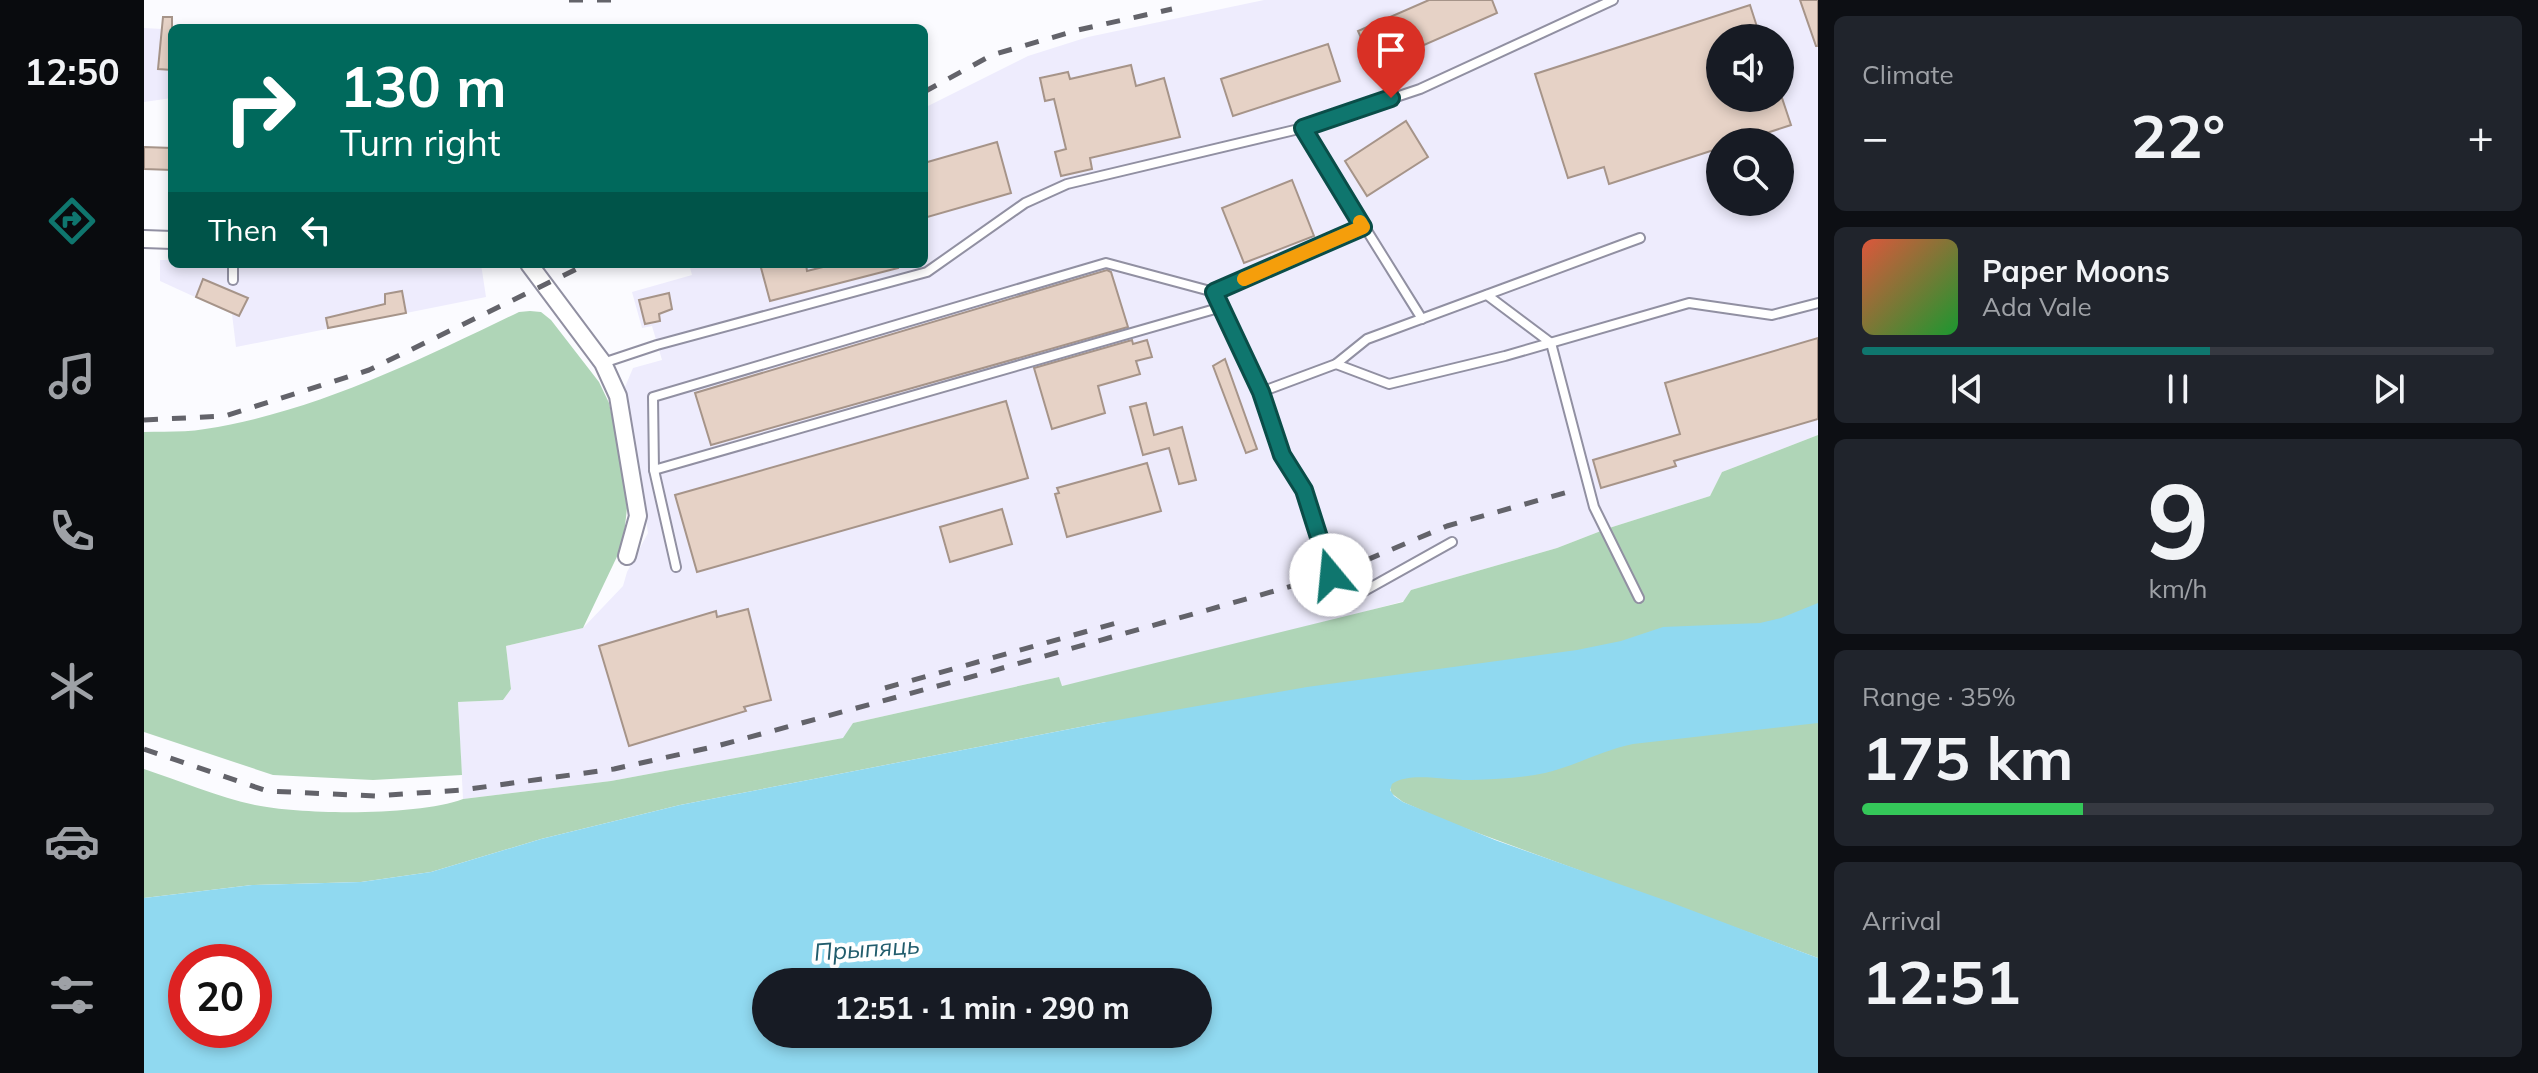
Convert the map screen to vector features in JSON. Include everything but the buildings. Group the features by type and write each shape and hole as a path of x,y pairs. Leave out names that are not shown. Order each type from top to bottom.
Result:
{"street":[{"path":"144,239 168,240"},
{"path":"532,268 603,363 618,396 638,516 627,556"}],"lane":[{"path":"603,363 657,345 927,272 1025,203 1067,184 1303,128 1420,89 1613,0"},
{"path":"1303,128 1422,319"},
{"path":"676,567 654,470 653,397 1106,263 1214,292 1363,227"},
{"path":"1261,392 1336,364 1367,339 1640,238"},
{"path":"233,268 233,280"},
{"path":"1214,292 1261,392 1282,455 1304,490 1341,604 1452,542"},
{"path":"1487,295 1551,343 1594,507 1639,598"},
{"path":"1336,364 1389,384 1551,343 1689,303 1772,315 1818,303"},
{"path":"654,470 1222,307"}],"shaded area":[{"path":"1264,0 1818,0 1818,435 1722,472 1710,496 1557,548 1411,590 1404,601 1173,664 1061,686 1059,677 853,723 844,738 611,781 463,799 458,702 503,700 511,689 506,646 583,628 623,586 648,533 625,387 633,368 662,360 652,326 642,328 632,292 692,275 690,268 928,268 928,106 1028,56 1088,37"},
{"path":"162,26 168,27 168,99 144,102 144,28 162,29"},
{"path":"160,260 168,260 168,268 482,268 486,297 236,347 232,314 160,281"}],"green space":[{"path":"519,312 541,312 551,320 599,382 609,403 627,508 623,544 583,628 506,646 511,689 503,700 458,702 462,775 373,780 273,775 144,732 144,432 197,430 287,410 366,382"},
{"path":"1818,435 1818,958 1448,822 1403,802 1391,793 1390,787 1106,722 680,805 541,839 431,872 361,882 252,885 144,898 144,769 255,805 301,811 390,811 611,781 843,738 853,723 1059,677 1062,686 1403,602 1411,590 1557,548 1710,496 1722,472"}],"water":[{"name":"Прыпяць","path":"1818,603 1818,723 1633,744 1556,770 1527,776 1471,780 1409,778 1392,784 1390,790 1403,802 1495,840 1818,958 1818,1073 144,1073 144,898 252,885 361,882 431,872 541,839 680,805 1106,722 1307,687 1577,650 1621,641 1663,627 1760,623"}],"railway":[{"path":"569,0 618,0"},
{"path":"928,90 992,55 1078,30 1172,9"},
{"path":"144,420 225,416 369,370 579,268"},
{"path":"144,749 267,791 375,796 462,790 614,769 717,746 1331,575 1447,526 1568,492"},
{"path":"885,688 1120,622"}],"slow traffic":[{"path":"1244,279 1363,227 1360,222"}],"route":[{"path":"1331,575 1304,490 1282,455 1261,392 1214,292 1363,227 1303,128 1391,98"}]}
